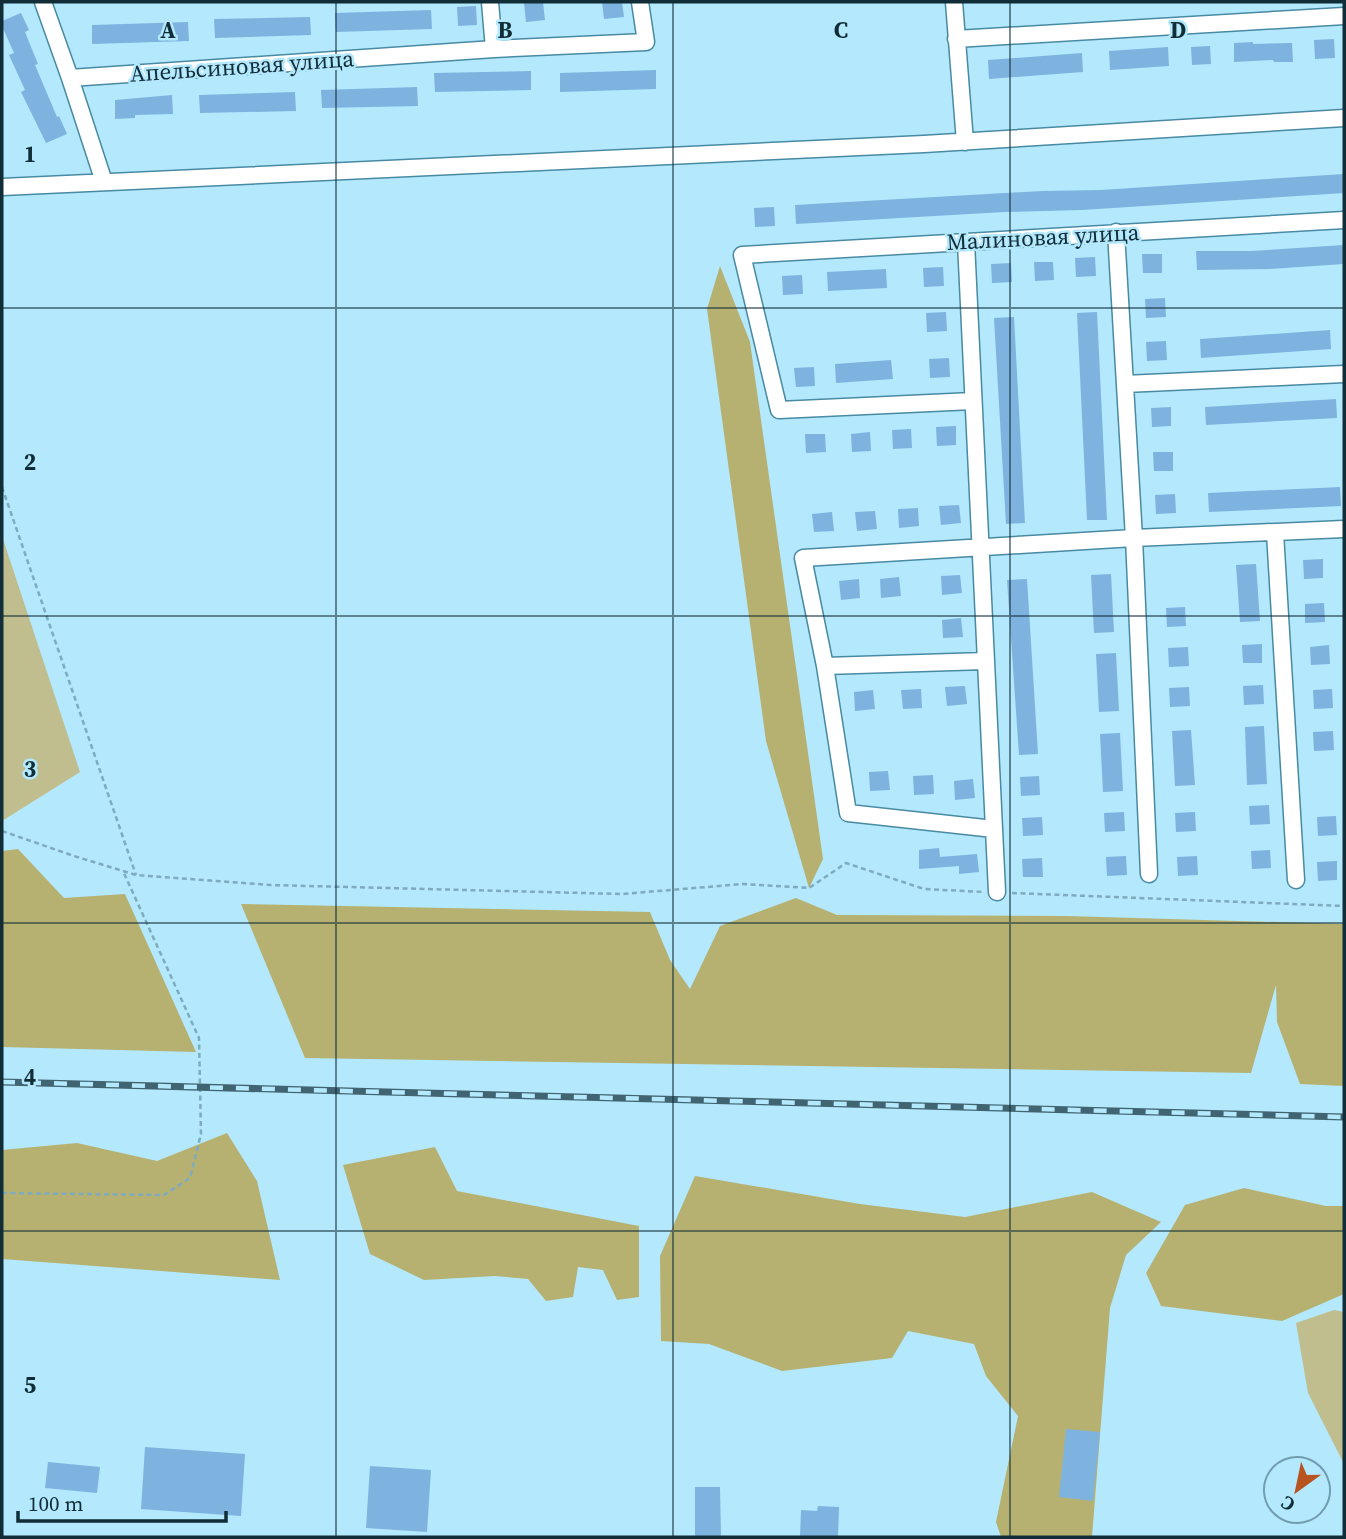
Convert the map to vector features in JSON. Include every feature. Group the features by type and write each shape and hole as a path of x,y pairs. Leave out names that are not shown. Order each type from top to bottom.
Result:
{"street":[{"path":"43,2 71,78 104,182"},
{"path":"490,2 494,49"},
{"name":"Апельсиновая улица","path":"71,78 494,49 646,42 640,2"},
{"path":"954,2 965,142"},
{"path":"957,39 1344,16"},
{"path":"2,187 965,142 1344,118"},
{"name":"Малиновая улица","path":"973,401 779,410 743,256 1344,220"},
{"path":"1116,232 1134,538 1149,874"},
{"path":"966,242 997,892"},
{"path":"1125,384 1344,374"},
{"path":"995,829 848,813 825,666 803,558 1134,538 1344,529"},
{"path":"1275,533 1296,880"},
{"path":"825,666 985,661"}],"path":[{"path":"2,487 136,875"},
{"path":"2,831 136,875 270,885 622,894 743,884 809,888 845,863 924,889 1344,906"},
{"path":"2,1193 164,1195 190,1178 201,1134 199,1038 123,871"}],"shaded area":[{"path":"720,266 750,342 823,859 809,888 766,741 707,309"},
{"path":"2,536 80,772 2,821"},
{"path":"18,849 64,898 125,894 196,1052 2,1047 2,851"},
{"path":"796,898 837,915 1067,916 1344,924 1344,1086 1300,1084 1277,1022 1276,985 1251,1073 305,1058 241,904 650,912 670,960 690,989 720,926"},
{"path":"227,1133 257,1181 280,1280 2,1259 2,1150 77,1143 157,1161"},
{"path":"435,1147 457,1191 639,1226 639,1297 617,1300 603,1270 578,1267 573,1297 546,1301 528,1279 495,1276 424,1280 370,1254 343,1165"},
{"path":"695,1176 860,1204 965,1217 1092,1192 1161,1222 1126,1255 1110,1308 1092,1537 1001,1537 996,1522 1018,1416 986,1376 974,1344 908,1331 892,1358 782,1371 709,1344 661,1341 660,1256"},
{"path":"1244,1188 1326,1206 1344,1206 1344,1294 1282,1321 1161,1306 1146,1273 1185,1205"},
{"path":"1334,1310 1344,1312 1344,1464 1308,1393 1296,1323"}],"building":[{"path":"543,2 545,20 526,22 524,3"},
{"path":"602,2 622,2 624,17 604,19"},
{"path":"476,6 477,25 458,26 457,7"},
{"path":"431,10 432,29 336,32 335,13"},
{"path":"21,13 29,30 25,32 38,64 35,65 67,134 46,143 21,92 25,90 9,55 14,53 2,26 2,21"},
{"path":"310,17 311,35 215,38 214,19"},
{"path":"188,22 189,41 92,44 92,25"},
{"path":"1334,39 1335,58 1315,59 1314,40"},
{"path":"1234,43 1292,43 1293,62 1234,62"},
{"path":"1210,46 1211,64 1192,65 1191,47"},
{"path":"1168,47 1169,66 1110,70 1109,51"},
{"path":"1082,53 1083,72 989,79 988,60"},
{"path":"656,70 656,89 560,92 560,73"},
{"path":"531,71 531,90 435,92 434,73"},
{"path":"417,87 418,106 322,108 321,90"},
{"path":"295,92 296,111 200,113 199,95"},
{"path":"172,95 173,114 135,115 135,118 115,119 115,100"},
{"path":"1344,174 1344,193 1082,210 796,224 795,205 1101,190"},
{"path":"774,207 775,226 755,227 754,208"},
{"path":"1344,245 1344,264 1197,270 1196,251 1251,251"},
{"path":"1142,254 1162,254 1162,273 1143,273"},
{"path":"1095,257 1096,276 1076,277 1075,258"},
{"path":"1034,262 1053,262 1054,280 1035,281"},
{"path":"1011,263 1012,282 992,283 991,264"},
{"path":"943,267 944,286 924,287 923,268"},
{"path":"886,269 887,288 828,291 827,272"},
{"path":"802,275 803,294 783,295 782,276"},
{"path":"1165,298 1166,317 1146,318 1145,299"},
{"path":"946,312 947,331 927,332 926,313"},
{"path":"1097,312 1107,520 1087,520 1077,313"},
{"path":"1014,317 1025,523 1006,524 994,318"},
{"path":"1330,330 1331,349 1201,358 1200,339"},
{"path":"1166,341 1167,360 1147,361 1146,342"},
{"path":"949,358 950,377 930,378 929,359"},
{"path":"891,360 893,379 836,383 835,364"},
{"path":"814,367 815,386 796,387 794,368"},
{"path":"1336,399 1337,418 1206,425 1205,407"},
{"path":"1171,407 1171,426 1152,427 1151,408"},
{"path":"956,426 956,445 937,446 936,427"},
{"path":"911,429 912,448 893,449 892,430"},
{"path":"870,432 871,451 852,452 851,434"},
{"path":"805,434 825,434 826,452 806,453"},
{"path":"1153,452 1173,452 1173,471 1154,471"},
{"path":"1340,487 1341,506 1209,512 1208,493"},
{"path":"1175,494 1176,513 1156,514 1155,495"},
{"path":"959,505 961,523 941,525 939,506"},
{"path":"918,508 919,526 899,528 898,509"},
{"path":"875,511 877,529 857,531 855,512"},
{"path":"832,512 834,531 814,532 812,514"},
{"path":"1323,559 1323,578 1304,579 1303,560"},
{"path":"1256,564 1260,621 1240,622 1236,565"},
{"path":"1111,574 1114,632 1094,633 1091,575"},
{"path":"960,575 962,593 942,595 941,576"},
{"path":"899,577 901,596 881,598 880,579"},
{"path":"859,579 860,598 841,600 839,581"},
{"path":"1027,579 1038,754 1019,755 1007,580"},
{"path":"1324,603 1325,622 1305,623 1305,604"},
{"path":"1185,607 1186,626 1167,627 1166,608"},
{"path":"961,618 963,637 943,638 942,620"},
{"path":"1262,644 1262,663 1243,663 1242,645"},
{"path":"1329,645 1330,664 1311,665 1310,647"},
{"path":"1188,647 1189,666 1169,667 1168,648"},
{"path":"1116,653 1119,711 1099,712 1096,654"},
{"path":"1263,685 1264,704 1244,705 1243,686"},
{"path":"965,686 967,704 947,706 945,687"},
{"path":"1189,687 1190,706 1170,707 1169,688"},
{"path":"921,689 922,708 903,709 901,690"},
{"path":"1332,689 1333,708 1314,709 1313,690"},
{"path":"873,690 875,709 855,711 854,692"},
{"path":"1264,726 1267,784 1247,785 1245,727"},
{"path":"1191,730 1195,785 1175,786 1172,731"},
{"path":"1333,731 1334,750 1314,751 1313,732"},
{"path":"1120,733 1123,791 1103,792 1100,734"},
{"path":"888,771 890,790 870,791 869,772"},
{"path":"933,775 934,794 914,795 913,776"},
{"path":"1039,776 1040,795 1021,796 1020,777"},
{"path":"973,779 975,798 955,800 954,781"},
{"path":"1269,805 1270,824 1250,825 1249,806"},
{"path":"1124,812 1125,831 1105,832 1104,813"},
{"path":"1195,812 1196,831 1176,832 1175,813"},
{"path":"1336,816 1337,835 1318,836 1317,817"},
{"path":"1042,817 1043,835 1023,836 1022,818"},
{"path":"939,848 940,857 977,854 979,872 959,874 959,866 919,869 919,850"},
{"path":"1270,850 1271,868 1252,869 1251,851"},
{"path":"1126,856 1127,875 1107,876 1106,857"},
{"path":"1197,856 1198,875 1178,876 1177,857"},
{"path":"1042,858 1043,877 1023,877 1022,859"},
{"path":"1337,861 1337,880 1318,881 1317,862"},
{"path":"1066,1429 1100,1432 1093,1501 1059,1497"},
{"path":"145,1447 245,1454 241,1516 141,1509"},
{"path":"48,1462 100,1467 97,1493 45,1488"},
{"path":"370,1466 431,1470 427,1532 366,1528"},
{"path":"695,1487 720,1487 721,1536 695,1536"},
{"path":"818,1506 839,1507 838,1537 800,1537 801,1510 817,1511"}],"railway":[{"path":"2,1082 1344,1117"}]}
